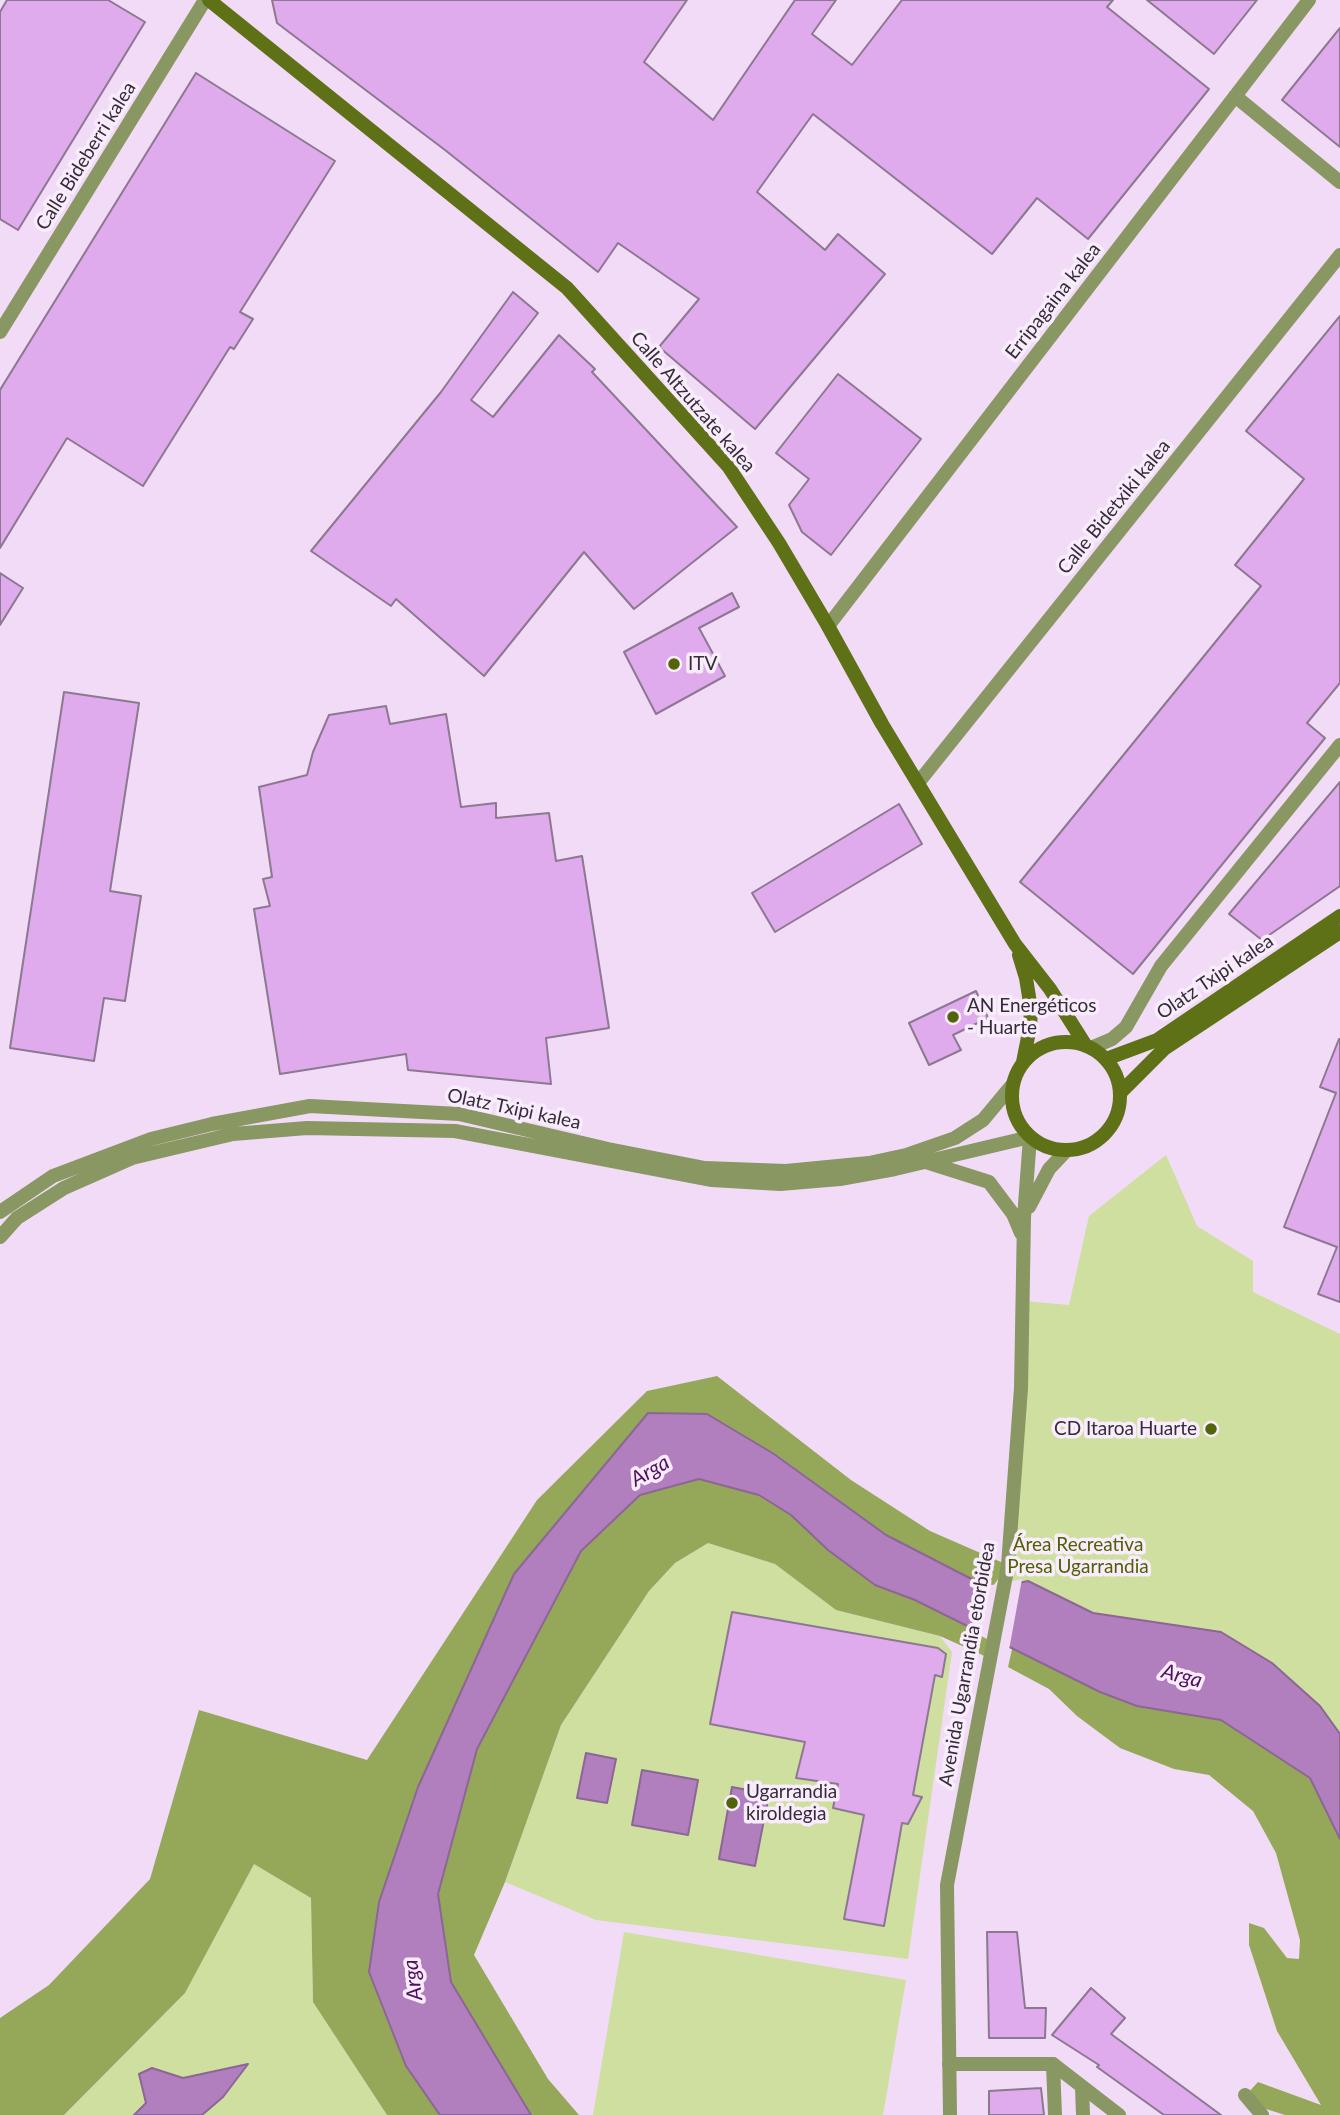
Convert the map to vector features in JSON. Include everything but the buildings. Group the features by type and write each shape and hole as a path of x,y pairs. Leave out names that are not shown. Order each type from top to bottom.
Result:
{"main road":[{"name":"Calle Altzutzate kalea","path":"207,0 567,288 728,466 779,543 882,724 1016,944"},
{"name":"Olatz Txipi kalea","path":"1106,1059 1157,1040 1340,916"},
{"name":"Olatz Txipi kalea","path":"1120,1093 1164,1049 1340,932"},
{"path":"1016,944 1089,1047 1106,1059 1116,1074 1120,1093 1118,1111 1110,1128 1097,1141 1080,1149 1044,1146 1030,1137 1020,1126 1014,1113 1013,1084 1022,1065 1031,1009 1016,944"},
{"path":"1022,1065 1040,1048 1054,1043 1067,1042 1089,1047"}],"street":[{"name":"Calle Bideberri kalea","path":"0,331 207,0"},
{"name":"Erripagaina kalea","path":"828,625 1309,0"},
{"path":"1235,96 1340,182"},
{"name":"Calle Bidetxiki kalea","path":"918,783 1340,256"},
{"path":"1089,1047 1112,1039 1125,1027 1161,967 1340,745"},
{"name":"Olatz Txipi kalea","path":"0,1212 53,1176 151,1139 310,1105 459,1114 608,1149 705,1168 786,1171 869,1163 906,1155 955,1138 983,1120 1013,1084"},
{"name":"Olatz Txipi kalea","path":"0,1237 17,1218 64,1188 132,1158 233,1134 307,1128 455,1131 712,1181 780,1184 840,1179 1030,1137"},
{"name":"Avenida Ugarrandia etorbidea","path":"950,2115 947,1885 1007,1565 1021,1388 1024,1218 1030,1137"},
{"name":"Avenida Ugarrandia etorbidea","path":"1024,1218 1049,1169 1067,1150"},
{"path":"925,1162 989,1182 1013,1214 1024,1240"},
{"path":"949,2064 1053,2064 1119,2115"},
{"path":"1053,2064 1055,2115"},
{"path":"1082,2087 1083,2115"},
{"path":"1245,2095 1259,2112 1276,2115"}],"green space":[{"name":"Área Recreativa Presa Ugarrandia","path":"1166,1155 1197,1226 1253,1261 1253,1292 1340,1334 1340,1734 1320,1706 1172,1624 1093,1613 1028,1581 1004,1586 1023,1301 1069,1305 1089,1216"},
{"path":"717,1376 851,1480 930,1531 1008,1565 991,1589 886,1535 778,1456 707,1414 514,1574 418,1787 379,1902 406,2066 440,2115 387,2115 313,2002 311,1898 254,1864 185,1993 64,2115 0,2115 0,2018 49,1985 150,1879 199,1710 367,1760 537,1500 647,1391"},
{"path":"699,1479 759,1495 791,1515 828,1550 874,1585 915,1600 993,1638 989,1658 940,1636 836,1610 775,1564 708,1543 675,1563 649,1591 561,1725 505,1882 474,1955 548,2079 579,2115 531,2115 451,1982 438,1894 477,1749 581,1551 640,1495"},
{"name":"Ugarrandia kiroldegia","path":"708,1543 775,1564 836,1610 940,1636 952,1652 908,1959 596,1920 505,1882 561,1725 649,1591 675,1563"},
{"path":"1013,1645 1137,1706 1221,1720 1310,1778 1340,1839 1340,2115 1285,2115 1263,2108 1246,2095 1258,2082 1321,2105 1277,2031 1249,1945 1249,1923 1264,1928 1287,1958 1299,1959 1300,1940 1276,1853 1253,1811 1209,1775 1174,1769 1120,1748 1077,1716 1049,1689 1008,1667"},
{"path":"253,1863 311,1898 313,2002 387,2115 64,2115 185,1993"},
{"path":"624,1932 906,1980 883,2115 593,2115"}],"water":[{"name":"Arga","path":"648,1413 707,1414 774,1454 886,1535 991,1589 1028,1581 1093,1613 1221,1632 1272,1663 1320,1706 1340,1734 1340,1839 1310,1778 1221,1720 1137,1706 1100,1692 915,1600 875,1585 828,1550 791,1515 759,1495 699,1479 640,1495 581,1551 477,1749 438,1894 451,1982 531,2115 440,2115 406,2066 369,1972 379,1902 418,1787 514,1574"},
{"path":"586,1753 616,1759 607,1803 577,1798"},
{"path":"642,1770 698,1780 688,1835 632,1825"},
{"path":"732,1787 769,1794 755,1866 719,1859"},
{"path":"248,2064 223,2097 202,2115 134,2115 146,2103 139,2074 152,2068 183,2078"}],"pier":[{"path":"1022,1579 1009,1650 973,1632 982,1580 992,1585"}],"place":[{"name":"ITV","path":"674,664"},
{"name":"AN Energéticos - Huarte","path":"953,1017"},
{"name":"CD Itaroa Huarte","path":"1211,1429"},
{"name":"Ugarrandia kiroldegia","path":"732,1803"}]}
